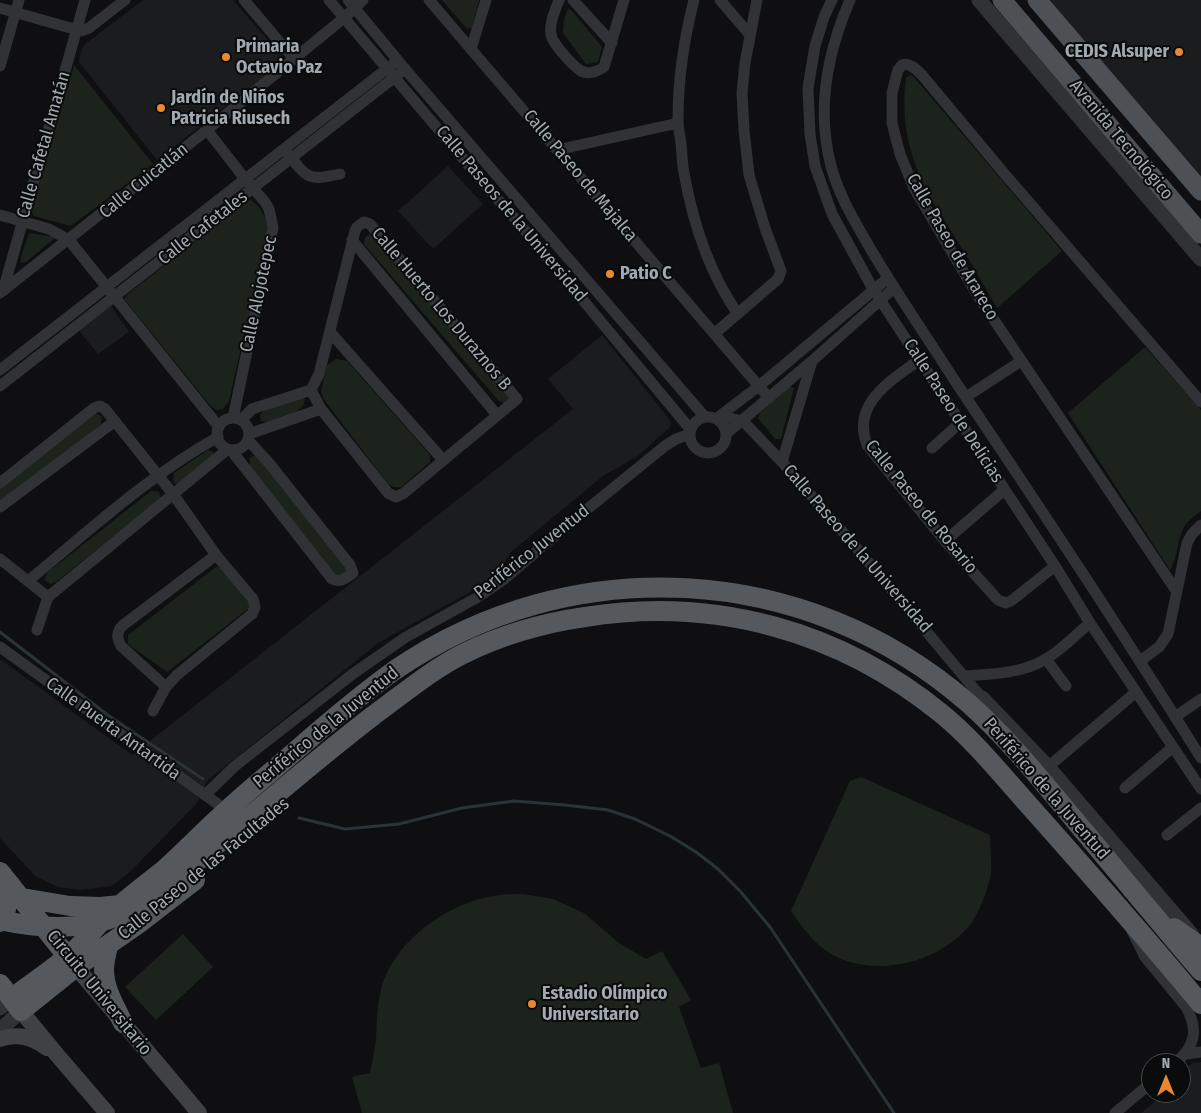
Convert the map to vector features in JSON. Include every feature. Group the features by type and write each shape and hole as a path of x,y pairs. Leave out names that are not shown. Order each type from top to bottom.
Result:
{"highway":[{"name":"Periférico de la Juventud","path":"72,961 102,921 167,867 226,810 346,707 394,671 428,649 505,613 546,602 589,593 636,587 690,587 779,603 829,618 879,642 919,666 965,700 1014,748 1201,971"},
{"name":"Periférico de la Juventud","path":"399,697 425,676 464,654 498,639 563,620 611,612 656,610 725,615 766,624 806,636 846,652 923,699 946,717 988,760 1123,910 1201,1004"},
{"path":"0,921 51,927 76,926 99,922 131,910 173,882 342,740 399,697"},
{"name":"Calle Paseo de las Facultades","path":"8,1000 72,961 108,946 183,890 360,742 388,713 399,697"},
{"path":"982,698 1014,748"},
{"path":"0,921 5,915 11,884 70,906 120,906 124,915 129,920 138,924"},
{"name":"Circuito Universitario","path":"11,884 72,961"},
{"path":"1150,910 1201,946"},
{"path":"108,946 104,968 105,979 108,991 123,1023"}],"main road":[{"name":"Avenida Tecnológico","path":"1002,0 1201,234"},
{"name":"Avenida Tecnológico","path":"1038,0 1201,191"},
{"name":"Circuito Universitario","path":"72,961 200,1113"},
{"path":"8,1000 107,1113"},
{"path":"0,1039 17,1035 24,1036 58,1056"}],"street":[{"path":"0,66 19,0"},
{"name":"Calle Cafetal Amatán","path":"2,292 85,0"},
{"path":"0,8 77,30 89,28 125,0"},
{"path":"244,0 294,59"},
{"name":"Calle Paseos de la Universidad","path":"329,0 642,370 690,432"},
{"name":"Calle Paseo de Majalca","path":"429,0 769,398"},
{"path":"472,49 486,0"},
{"path":"559,0 551,22 551,36 561,51 581,71 593,72 604,67 624,0"},
{"path":"573,0 612,43"},
{"path":"694,0 683,54 678,123 684,171 693,215 707,257 729,302 738,314"},
{"path":"720,0 750,35"},
{"path":"714,334 778,279 781,271 765,228 749,175 744,130 742,93 744,63 757,0"},
{"name":"Calle Paseo de Delicias","path":"832,0 824,17 811,66 808,88 810,134 815,166 832,214 874,289 919,360 1055,566 1090,623 1201,789"},
{"name":"Calle Paseo de Delicias","path":"850,0 839,26 827,72 824,111 825,136 831,165 849,211 891,283 1140,661 1201,758"},
{"path":"979,0 1201,259"},
{"name":"Calle Cuicatlán","path":"2,292 294,59 345,17 355,3"},
{"name":"Calle Paseos de la Universidad","path":"355,3 402,65 705,417"},
{"name":"Calle Paseo de Arareco","path":"1177,592 976,293 914,188 900,154 892,123 892,93 898,70 905,64 913,67 922,75 1201,402"},
{"name":"Calle Cafetales","path":"0,370 283,149 402,65"},
{"name":"Calle Cafetales","path":"0,386 291,159 391,73"},
{"path":"557,150 678,123"},
{"name":"Calle Alojotepec","path":"207,130 269,209 272,233 237,419"},
{"path":"283,149 310,177 319,179 340,174"},
{"path":"518,222 529,212"},
{"path":"0,215 49,230 69,240 218,432 221,444 230,449 332,579 336,581 346,579 353,573 350,564 249,437 247,426 237,419"},
{"name":"Calle Huerto Los Duraznos B","path":"364,222 370,224 517,399 497,415 352,240 357,227 364,222"},
{"path":"28,582 158,475 218,432 224,420 237,419 252,409 311,390 318,374 330,332 352,240"},
{"path":"719,418 874,289 891,283"},
{"path":"727,433 812,361 880,299 891,283"},
{"path":"330,332 443,460"},
{"path":"642,370 655,359"},
{"name":"Calle Paseo de Rosario","path":"919,360 879,390 869,403 863,427 863,435 867,445 998,600 1006,603 1016,598 1055,566"},
{"path":"782,462 812,361"},
{"path":"966,397 1021,361"},
{"path":"311,390 321,409 388,493 396,497 404,493 497,415"},
{"path":"0,482 97,407 103,407 173,494 216,555 253,599 254,611 252,614 177,676 166,687 152,711"},
{"path":"37,630 48,597 230,449 241,448 249,437 321,409"},
{"path":"719,418 727,433 724,445 720,450 709,454 697,450 693,445 690,432 696,422 705,417 719,418 743,421"},
{"path":"0,507 115,421"},
{"name":"Calle Paseo de la Universidad","path":"743,421 782,462 855,546 982,698"},
{"path":"932,448 961,422"},
{"name":"Periférico Juventud","path":"205,795 235,766 354,673 406,637 490,589 665,446 690,432"},
{"path":"946,540 1004,490"},
{"path":"1140,661 1159,647 1168,634 1187,542 1201,525"},
{"path":"166,687 121,646 118,640 118,632 122,626 216,555"},
{"path":"0,559 48,597"},
{"path":"964,676 1025,669 1046,659 1090,623"},
{"name":"Calle Puerta Antartida","path":"0,647 226,810"},
{"path":"1046,659 1066,686"},
{"path":"1048,767 1136,692"},
{"path":"982,698 1048,767 1201,946"},
{"path":"1174,716 1201,699"},
{"path":"1125,788 1173,748"},
{"path":"1167,835 1201,808"},
{"path":"1123,910 1140,949 1191,1016 1194,1032 1187,1053"},
{"name":"Calle Paseo de las Facultades","path":"0,1030 8,1000"},
{"path":"1115,1113 1141,1091"}],"shaded area":[{"name":"Primaria Octavio Paz","path":"143,0 233,0 285,60 157,160 79,62 81,51 85,44"},
{"path":"442,0 479,0 472,28 467,29"},
{"path":"1044,0 1201,0 1201,187"},
{"path":"568,8 602,47 598,62 586,64 563,33 564,20"},
{"path":"74,65 153,164 71,226 34,216 31,212"},
{"path":"912,75 1062,251 997,308 936,207 917,168 910,148 904,103 906,77"},
{"path":"448,166 483,204 433,249 398,211"},
{"path":"250,200 260,209 268,230 229,401 223,409 216,410 124,299 245,202"},
{"path":"29,233 56,237 26,262 21,263 21,257"},
{"path":"369,235 375,237 507,391 509,399 504,403 498,400 364,244 365,237"},
{"path":"111,306 129,332 98,354 79,331"},
{"path":"602,335 671,424 638,456 603,476 511,552 497,573 481,586 378,643 207,781 197,803 131,871 112,886 80,890 58,887 35,876 0,838 0,659 132,755 573,409 548,379"},
{"path":"1145,347 1201,410 1201,511 1183,529 1170,570 1068,413"},
{"path":"336,359 347,361 430,455 430,462 401,487 394,487 388,484 323,398 321,391 327,365"},
{"path":"789,386 794,388 781,439 775,439 758,418 760,413"},
{"path":"297,397 305,399 300,409 296,412 267,422 261,421 260,415 264,411"},
{"path":"95,413 102,416 101,424 4,503 0,504 0,487"},
{"path":"208,450 213,452 214,456 181,483 175,484 173,479 174,473"},
{"path":"255,455 259,457 347,569 347,575 336,576 250,466 250,458"},
{"path":"151,491 159,492 161,498 56,582 50,584 45,580 47,573"},
{"path":"216,567 222,568 249,602 249,608 167,672 128,644 128,635"},
{"path":"861,777 990,835 990,879 983,901 969,926 958,938 944,947 913,961 896,965 863,965 837,957 814,941 791,911 850,781"},
{"name":"Estadio Olímpico Universitario","path":"523,894 553,899 584,913 619,943 646,959 662,951 691,1000 679,1007 701,1068 719,1063 733,1113 362,1113 352,1077 370,1073 376,1043 381,990 387,973 397,956 409,941 424,928 457,907 493,896"},
{"path":"183,934 213,967 156,1020 125,987"},
{"path":"1201,1062 1201,1113 1141,1113 1153,1103 1191,1103 1192,1063"}],"waterway":[{"path":"0,632 109,716 203,779"},
{"path":"299,818 345,829 399,824 462,808 514,801 608,810 635,819 670,836 696,852 718,869 740,891 770,927 894,1113"}],"place":[{"name":"CEDIS Alsuper","path":"1179,52"},
{"name":"Primaria Octavio Paz","path":"226,57"},
{"name":"Jardín de Niños Patricia Riusech","path":"161,108"},
{"name":"Patio C","path":"610,274"},
{"name":"Estadio Olímpico Universitario","path":"532,1004"}]}
